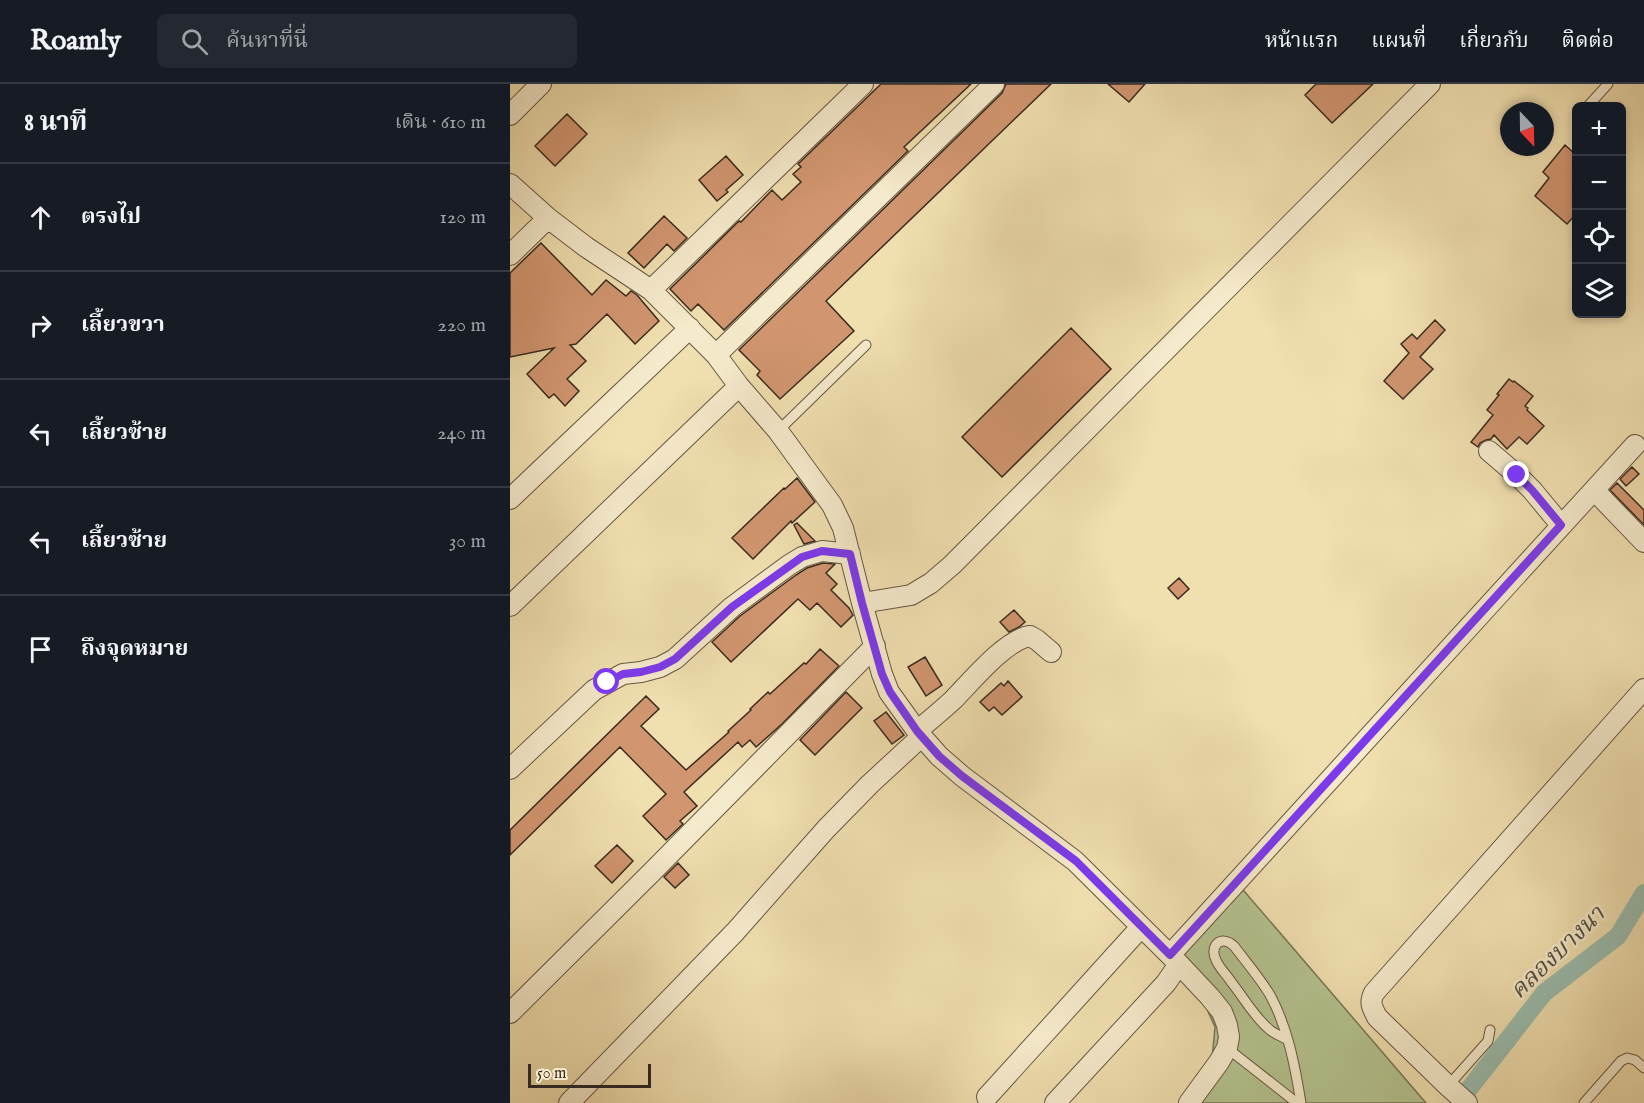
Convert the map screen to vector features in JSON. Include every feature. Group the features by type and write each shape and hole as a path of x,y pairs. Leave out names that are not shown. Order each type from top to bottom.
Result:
{"street":[{"path":"510,115 541,84"},
{"path":"651,290 863,84"},
{"path":"716,355 994,84"},
{"path":"862,603 911,595 931,583 952,565 1430,84"},
{"path":"510,184 548,218 586,247 651,290 716,355 778,431 832,505 843,528 882,674 890,692 920,734 939,756 962,776 1076,861 1210,997 1227,1025 1229,1037 1227,1048 1189,1103"},
{"path":"510,255 548,218"},
{"path":"510,499 690,328"},
{"path":"510,606 740,386"},
{"path":"1055,1103 1166,983 1175,960 1561,525 1635,445"},
{"path":"1489,451 1532,490 1561,525"},
{"path":"1594,490 1644,542"},
{"path":"510,770 594,690 623,674 660,667 675,659 732,607 789,565 802,557 822,551 850,554"},
{"path":"569,1103 735,932 833,821 996,657 1017,640 1030,636 1051,652"},
{"path":"510,1013 875,646"},
{"path":"1457,1094 1377,1017 1371,999 1644,689"},
{"path":"987,1097 1141,927"}],"lane":[{"path":"1592,102 1608,84"},
{"path":"778,431 866,345"},
{"path":"1286,1039 1263,1022 1219,965 1214,949 1219,942 1229,941 1234,946 1269,994 1279,1014 1295,1064 1299,1103"},
{"path":"1457,1094 1488,1041 1490,1030"},
{"path":"1227,1048 1299,1103"},
{"path":"1584,1103 1621,1061 1627,1058 1635,1060 1644,1068"}],"green space":[{"path":"1232,877 1426,1103 1180,1103 1212,1060 1215,1027 1202,998 1160,954"}],"building":[{"path":"881,84 971,84 904,147 908,151 724,330 698,304 691,311 670,289 772,190 782,200 801,182 793,174 801,167 798,164"},
{"path":"1006,84 1051,84 826,301 854,331 780,399 757,375 760,371 739,350 1002,93"},
{"path":"1108,84 1145,84 1129,102"},
{"path":"1316,84 1373,84 1332,123 1305,95"},
{"path":"567,114 587,134 555,166 535,146"},
{"path":"1565,145 1572,151 1572,218 1567,224 1535,196 1549,178 1543,172"},
{"path":"726,156 743,175 717,201 699,180"},
{"path":"664,216 687,238 674,251 667,244 644,268 628,253"},
{"path":"541,243 592,295 606,280 626,296 631,291 637,295 659,321 635,344 607,314 576,344 570,345 586,361 567,379 579,391 565,406 554,394 549,398 527,374 554,348 510,357 510,273"},
{"path":"1435,320 1445,330 1420,357 1433,369 1403,399 1384,381 1409,353 1401,344 1412,334 1417,339"},
{"path":"1071,328 1111,369 1002,477 962,437"},
{"path":"1509,379 1533,396 1525,406 1544,426 1527,444 1519,437 1507,449 1494,435 1491,439 1480,443 1478,447 1471,442 1493,415 1487,410"},
{"path":"1632,467 1639,474 1626,486 1620,479"},
{"path":"797,478 815,502 792,523 791,521 753,559 732,538"},
{"path":"1617,483 1644,510 1644,525 1610,490"},
{"path":"797,523 815,541 804,544 794,525"},
{"path":"823,563 835,564 826,573 837,584 831,590 853,615 841,627 817,603 810,610 798,599 731,662 712,642 740,616 796,575 807,568"},
{"path":"1179,578 1189,589 1178,599 1168,588"},
{"path":"1014,610 1025,622 1009,632 1000,622"},
{"path":"820,649 839,666 756,747 750,740 742,747 738,742 684,792 697,806 680,821 683,824 666,840 643,816 666,794 620,747 510,855 510,830 646,696 659,709 641,726 686,770 729,732 768,692 770,694"},
{"path":"925,657 942,685 926,696 908,667"},
{"path":"1008,681 1022,697 1002,715 994,707 989,711 980,702 1001,683 1004,686"},
{"path":"846,692 862,708 815,755 800,740"},
{"path":"886,712 904,735 892,744 874,721"},
{"path":"617,845 633,861 612,883 595,866"},
{"path":"678,863 689,875 675,888 664,877"}],"waterway":[{"name":"คลองบางนา","path":"1458,1103 1544,993 1618,936 1644,893"}],"route":[{"path":"607,682 623,674 660,667 675,659 732,607 802,557 822,551 850,554 882,674 890,692 917,731 939,756 962,776 1076,861 1170,955 1561,525 1517,475"}]}
